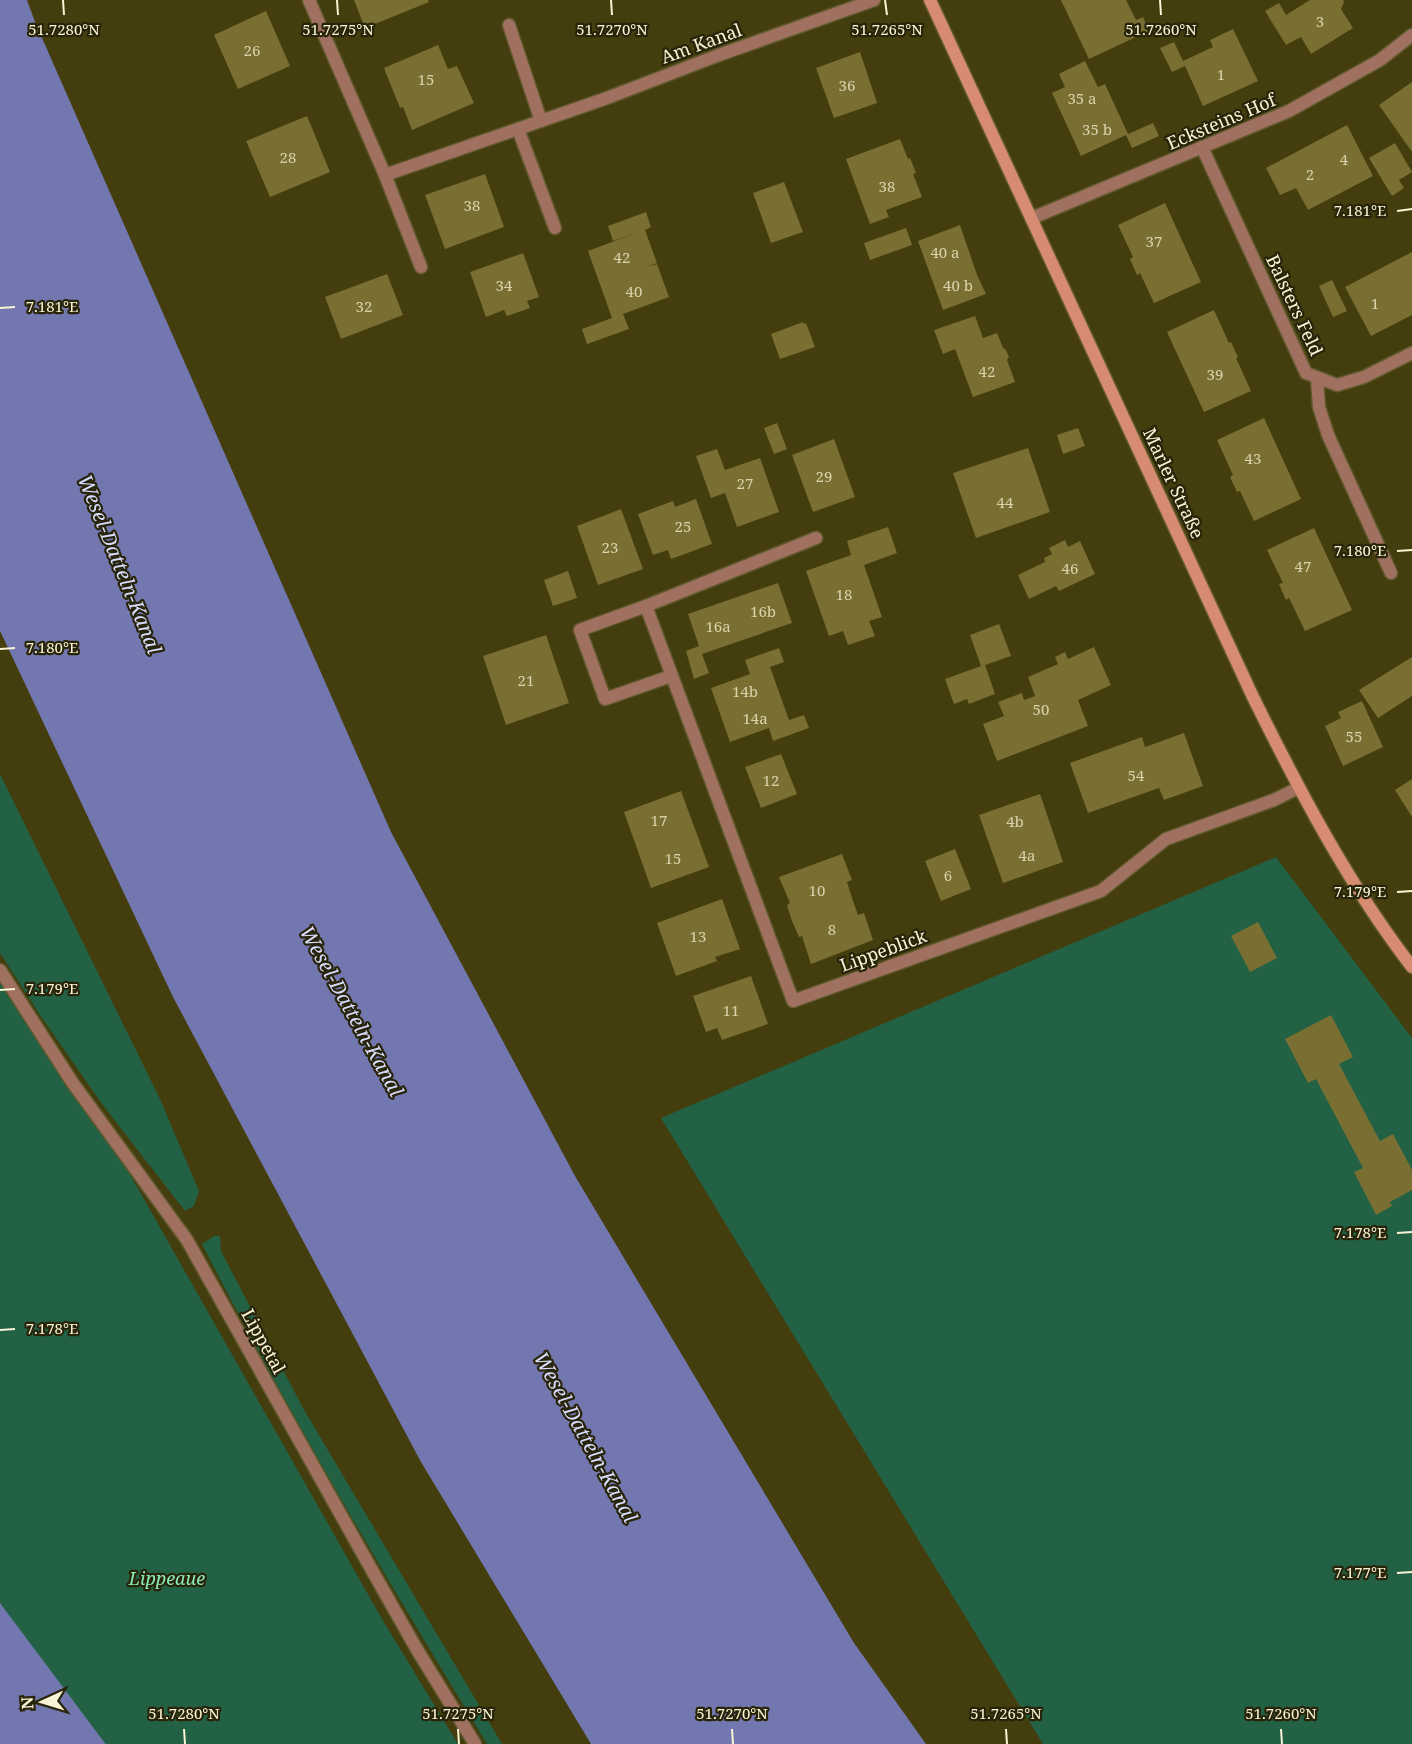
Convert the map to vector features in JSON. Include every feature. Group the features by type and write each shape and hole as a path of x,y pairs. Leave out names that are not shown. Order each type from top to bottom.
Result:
{"main road":[{"name":"Marler Straße","path":"930,0 1253,697 1298,788 1334,851 1412,967"}],"street":[{"path":"309,0 385,175 421,267"},
{"name":"Am Kanal","path":"385,175 874,0"},
{"path":"509,25 541,121"},
{"name":"Ecksteins Hof","path":"1032,218 1289,111 1380,60 1412,35"},
{"path":"518,129 555,228"},
{"name":"Balsters Feld","path":"1202,147 1306,373 1337,385 1364,377 1412,353"},
{"path":"1317,378 1319,407 1328,435 1391,573"},
{"path":"670,676 605,699 580,630 816,538"},
{"name":"Lippeblick","path":"646,606 670,676 793,1001 1101,891 1166,839 1274,800 1298,788"},
{"name":"Lippetal","path":"0,970 72,1082 187,1240 416,1648 475,1744"}],"green space":[{"path":"0,774 160,1099 199,1191 194,1206 185,1211 102,1104 0,953"},
{"path":"1276,857 1412,1038 1412,1744 1043,1744 661,1118"},
{"name":"Lippeaue","path":"0,981 38,1042 128,1171 382,1619 458,1744 0,1744"},
{"path":"214,1236 220,1236 221,1251 303,1408 502,1744 487,1744 304,1434 202,1244"}],"water":[{"name":"Wesel-Datteln-Kanal","path":"0,0 27,0 391,832 575,1176 854,1643 926,1744 591,1744 421,1462 173,997 0,631"},
{"path":"0,1603 104,1742 106,1744 0,1744"}],"building":[{"path":"354,0 428,0 429,2 365,28"},
{"path":"1061,0 1126,0 1136,20 1143,17 1149,31 1089,59"},
{"path":"1310,0 1343,0 1341,9 1353,28 1311,54 1301,37 1286,45 1265,11 1279,3 1286,15"},
{"path":"266,11 290,66 238,89 214,35"},
{"path":"1233,29 1258,81 1203,106 1185,66 1172,72 1160,48 1174,42 1183,61 1213,47 1210,40"},
{"path":"438,45 448,69 457,66 474,103 412,130 403,107 400,108 384,68"},
{"path":"860,52 877,103 834,118 816,68"},
{"path":"1085,61 1098,87 1105,84 1128,134 1153,123 1159,136 1132,148 1126,135 1081,156 1052,93 1065,87 1059,74"},
{"path":"1412,82 1412,152 1379,105"},
{"path":"307,116 330,172 270,197 246,141"},
{"path":"1347,125 1373,176 1308,210 1296,188 1280,195 1266,168"},
{"path":"900,139 916,173 913,174 922,197 886,210 889,217 870,224 846,159"},
{"path":"1395,143 1412,172 1399,180 1404,188 1392,196 1369,158"},
{"path":"485,174 504,227 445,249 425,195"},
{"path":"784,182 803,232 771,243 753,193"},
{"path":"1165,203 1201,282 1154,303 1140,273 1137,275 1130,259 1133,257 1118,225"},
{"path":"646,212 651,227 645,230 657,263 646,267 657,264 669,297 623,314 629,329 587,344 582,329 612,318 588,251 639,232 613,241 608,226"},
{"path":"960,225 986,294 943,310 918,241"},
{"path":"906,228 912,245 870,260 864,243"},
{"path":"1412,252 1412,315 1371,336 1345,287"},
{"path":"523,253 539,297 527,301 530,308 507,316 504,310 486,317 470,272"},
{"path":"387,274 403,315 341,339 325,297"},
{"path":"1332,280 1347,311 1333,317 1319,286"},
{"path":"1214,310 1238,357 1236,358 1251,391 1204,412 1167,332"},
{"path":"975,316 983,338 997,333 1009,357 1007,360 1015,382 973,397 955,349 943,354 934,330"},
{"path":"803,322 806,323 815,347 780,359 771,334"},
{"path":"1264,418 1301,499 1254,521 1240,491 1237,492 1230,477 1233,475 1217,440"},
{"path":"777,423 787,449 774,454 764,428"},
{"path":"1078,428 1085,446 1063,454 1057,435"},
{"path":"834,439 855,497 813,512 792,455"},
{"path":"1028,448 1050,512 976,538 953,473"},
{"path":"717,449 725,470 760,458 779,512 737,527 725,493 711,498 696,456"},
{"path":"696,499 712,544 671,559 668,550 653,555 638,514 673,501 675,507"},
{"path":"621,509 643,569 598,585 577,526"},
{"path":"888,527 897,553 864,565 882,617 869,621 875,636 848,645 843,631 829,636 806,571 851,555 847,541"},
{"path":"1314,528 1352,610 1305,631 1289,598 1286,600 1279,584 1283,583 1267,550"},
{"path":"1065,540 1068,547 1080,541 1095,574 1059,591 1056,586 1029,599 1018,575 1045,562 1044,558 1052,554 1049,548"},
{"path":"568,571 577,598 553,606 544,580"},
{"path":"778,583 792,623 702,654 709,673 694,679 686,651 699,646 688,614"},
{"path":"999,624 1011,656 985,665 995,694 969,704 967,699 954,704 945,679 981,666 970,635"},
{"path":"546,635 569,703 506,725 483,656"},
{"path":"1094,647 1111,685 1078,700 1088,726 997,761 983,724 1004,716 998,702 1022,693 1024,700 1035,696 1028,677 1058,664 1055,657 1065,652 1068,659"},
{"path":"779,648 784,662 770,667 789,720 804,715 809,728 773,741 769,728 730,742 711,688 750,674 745,660"},
{"path":"1412,657 1412,696 1378,718 1359,690"},
{"path":"1362,701 1383,747 1343,766 1325,726 1341,718 1338,712"},
{"path":"1184,733 1203,786 1164,800 1159,788 1088,813 1070,763 1142,737 1145,747"},
{"path":"781,754 797,794 761,808 745,767"},
{"path":"1412,779 1412,817 1395,790"},
{"path":"681,791 709,867 651,888 624,812"},
{"path":"1040,794 1063,862 1003,883 979,815"},
{"path":"955,849 971,889 941,901 925,861"},
{"path":"842,854 852,880 847,882 858,915 864,913 873,940 811,964 802,936 799,937 792,921 787,905 790,903 779,877"},
{"path":"722,899 740,949 715,957 717,961 676,976 657,923"},
{"path":"1258,922 1277,958 1250,972 1231,936"},
{"path":"751,976 768,1024 722,1040 717,1028 706,1032 693,996"},
{"path":"1331,1015 1353,1057 1339,1064 1380,1141 1393,1134 1412,1170 1412,1190 1390,1202 1392,1206 1376,1215 1354,1172 1363,1168 1316,1079 1308,1083 1285,1039"}]}
